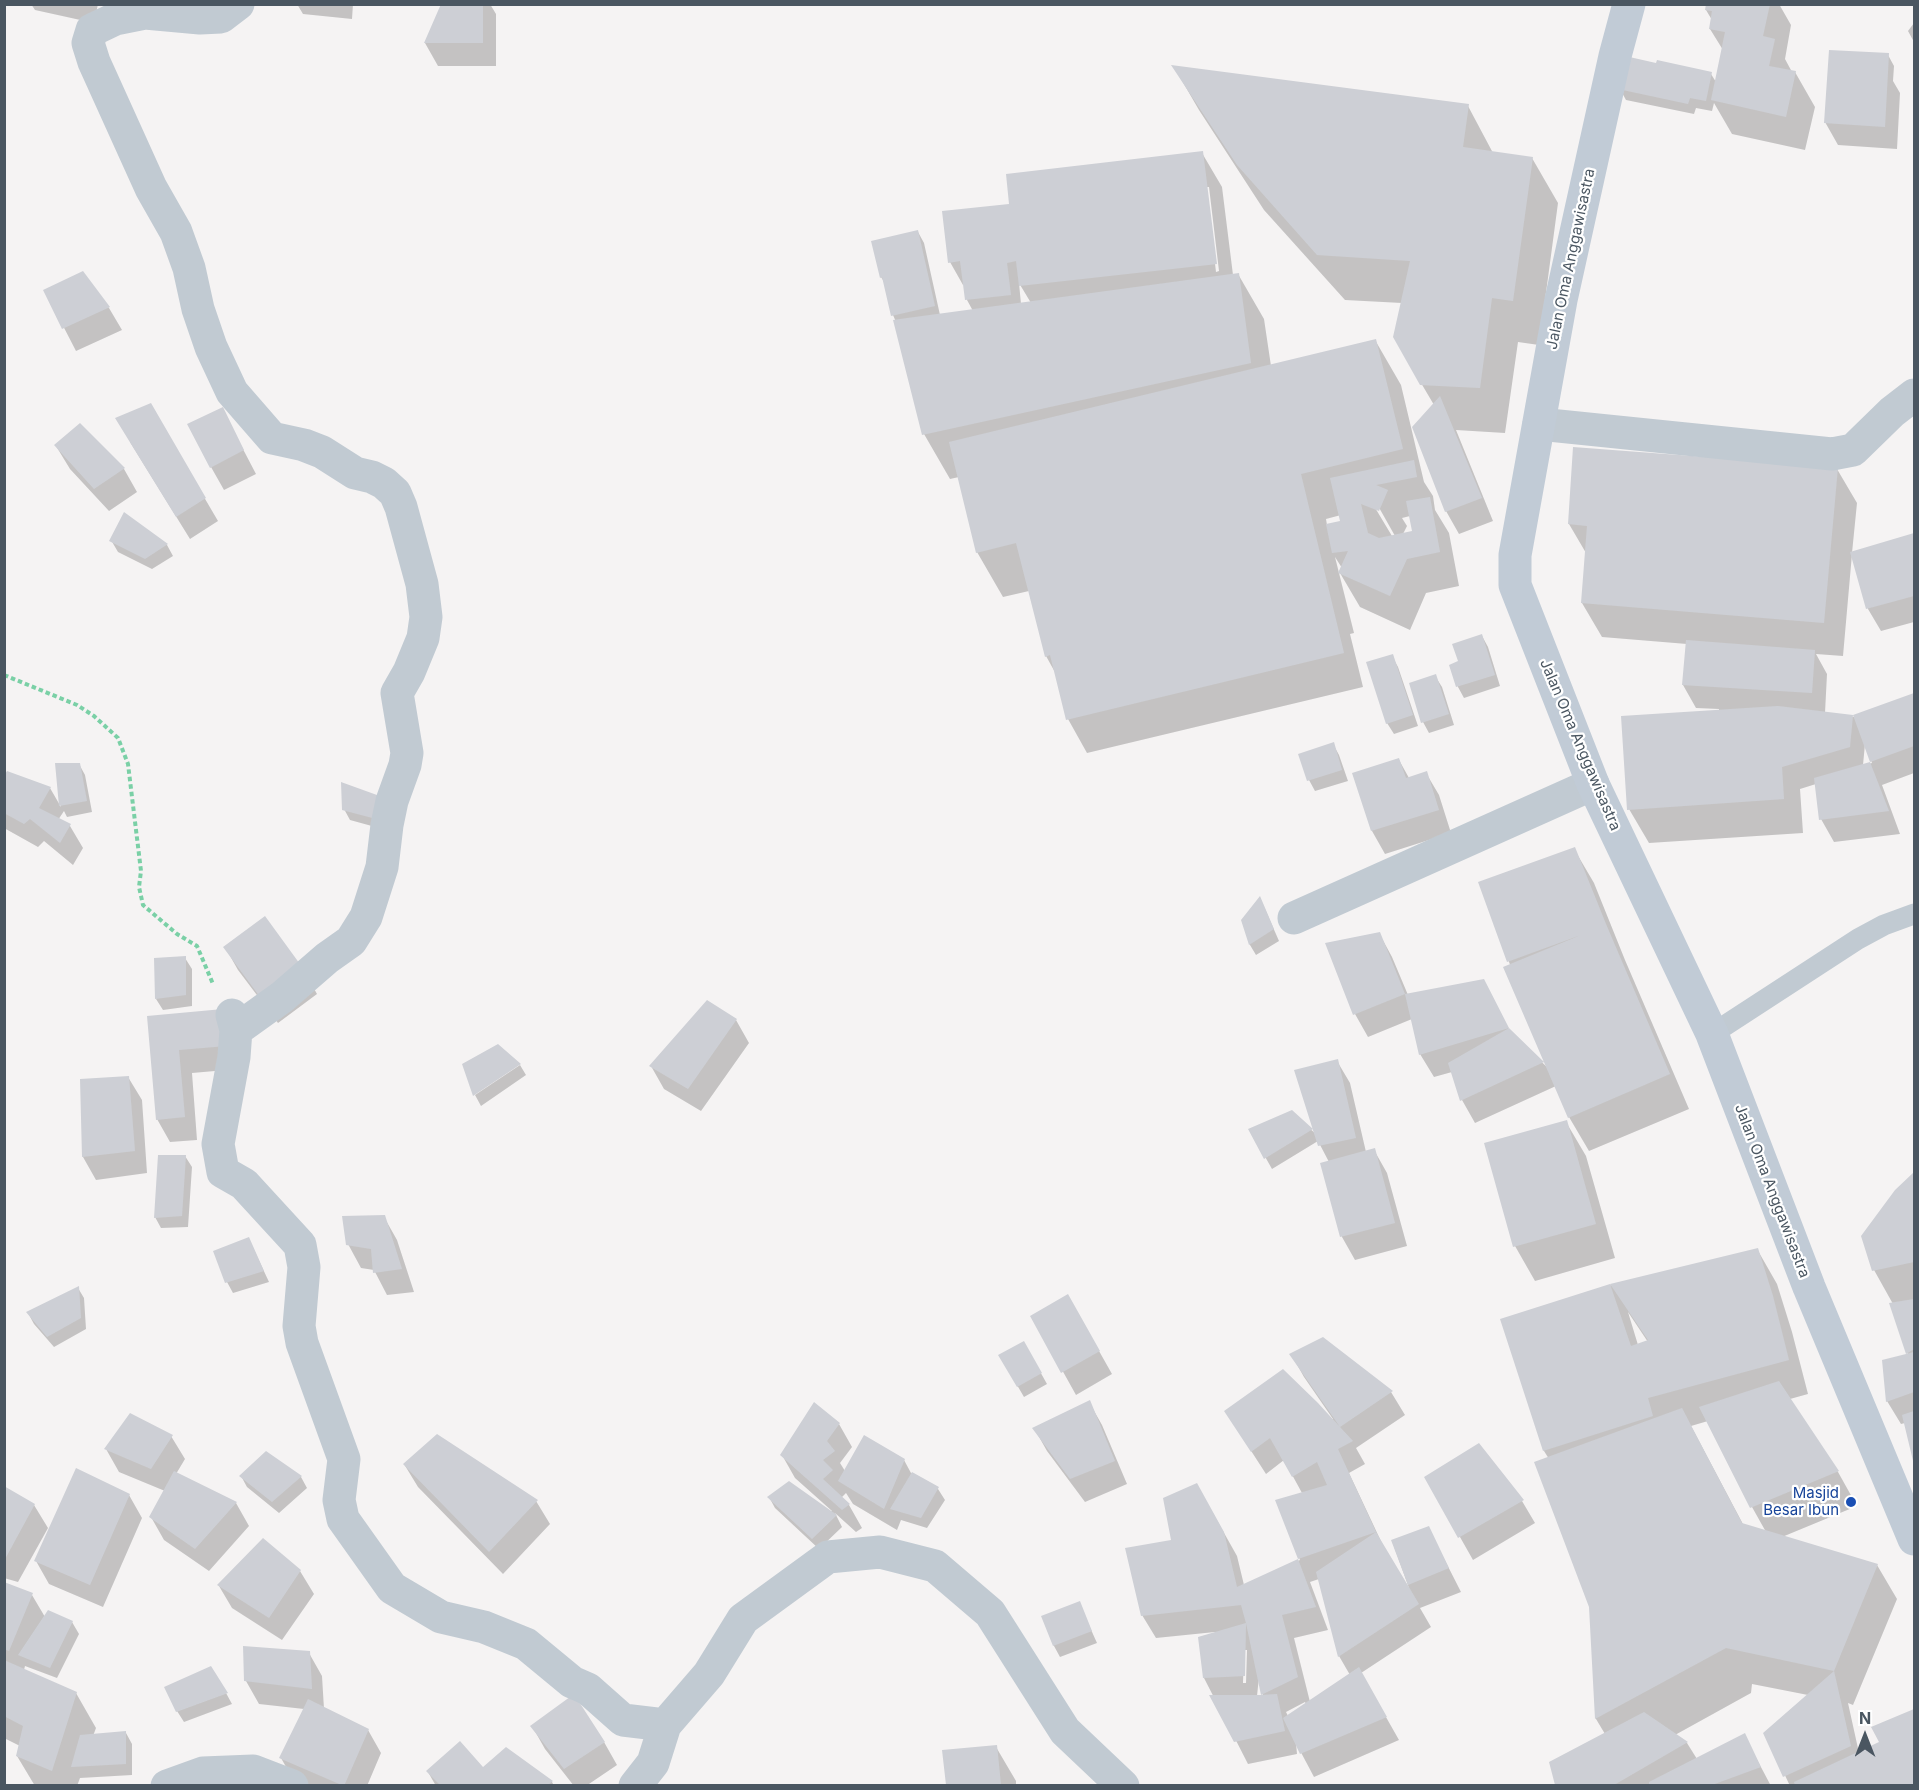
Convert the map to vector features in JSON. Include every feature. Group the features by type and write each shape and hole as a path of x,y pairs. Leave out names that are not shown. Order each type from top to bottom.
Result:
{"main road":[{"name":"Jalan Oma Anggawisastra","path":"1629,4 1615,56 1561,300 1515,555 1515,585 1593,784 1712,1034 1809,1287 1914,1539"}],"street":[{"path":"238,4 221,17 200,18 145,13 115,19 92,30 88,43 94,62 151,188 176,232 189,268 198,309 211,347 232,392 272,438 322,452 355,473 384,483 395,493 422,584 426,617 423,638 409,672 397,693 407,753 387,825 382,867 366,917 351,941 327,958 282,997 234,1022 234,1058 218,1144 224,1172 244,1184 300,1245 303,1267 299,1326 302,1343 344,1459 339,1500 343,1519 392,1588 441,1617 484,1627 526,1644 572,1682 588,1689 623,1720 664,1725"},
{"path":"1539,424 1832,454 1853,450 1892,412 1914,395"},
{"path":"1294,918 1593,784"},
{"path":"635,1785 653,1763 664,1725 709,1674 743,1619 828,1557 880,1552 935,1566 990,1613 1065,1731 1124,1785"},
{"path":"166,1785 203,1773 253,1772 292,1785"}],"lane":[{"path":"1712,1034 1858,939 1884,925 1914,914"}],"path":[{"path":"4,675 77,705 94,716 118,738 128,764 141,871 139,887 143,905 177,934 197,946 215,990 234,1022"}],"building":[{"path":"441,4 483,4 483,43 424,43"},
{"path":"1706,4 1770,4 1763,36 1775,39 1769,66 1796,71 1786,117 1711,100 1725,32 1709,29 1712,11 1705,10"},
{"path":"1829,50 1889,53 1885,127 1824,123"},
{"path":"1625,56 1656,63 1657,60 1712,72 1706,101 1690,98 1688,104 1618,89"},
{"path":"1171,65 1469,104 1463,147 1533,157 1513,301 1492,298 1480,388 1420,385 1393,337 1410,261 1317,255 1237,165"},
{"path":"1203,151 1217,264 1019,286 1016,261 1007,263 1011,295 965,300 960,261 948,263 942,211 1009,204 1006,174"},
{"path":"918,230 935,306 891,316 871,241"},
{"path":"83,271 110,307 62,329 43,290"},
{"path":"1239,273 1251,363 922,435 893,320"},
{"path":"1376,339 1403,449 1301,474 1344,653 1066,720 1050,655 1045,657 1016,543 976,553 949,442"},
{"path":"1440,396 1482,498 1445,512 1412,427"},
{"path":"151,403 206,498 176,517 115,418"},
{"path":"223,407 244,450 210,468 187,424"},
{"path":"80,423 125,468 94,489 54,445"},
{"path":"1573,447 1838,467 1824,623 1581,603 1587,526 1568,524"},
{"path":"1414,460 1417,477 1376,485 1388,490 1379,511 1361,504 1368,533 1379,538 1412,531 1406,501 1430,497 1440,552 1407,559 1390,596 1338,573 1348,551 1332,553 1326,524 1340,521 1330,478"},
{"path":"124,512 168,544 145,559 109,541"},
{"path":"1914,533 1914,596 1866,609 1850,552"},
{"path":"1482,634 1495,675 1456,687 1449,665 1458,661 1452,644"},
{"path":"1686,640 1815,650 1812,693 1682,685"},
{"path":"1393,654 1413,715 1386,724 1366,662"},
{"path":"1436,674 1449,714 1421,723 1409,683"},
{"path":"1914,693 1914,746 1870,762 1853,715"},
{"path":"1778,706 1853,715 1850,747 1782,767 1784,799 1627,810 1621,716"},
{"path":"1334,742 1342,770 1307,781 1298,754"},
{"path":"1399,758 1406,778 1427,771 1439,810 1371,831 1352,773"},
{"path":"1870,762 1889,811 1819,820 1814,778"},
{"path":"55,763 80,763 87,801 59,806"},
{"path":"7,771 51,787 39,808 71,824 60,843 30,819 24,824 4,813 4,776"},
{"path":"341,782 388,799 384,821 342,810"},
{"path":"1575,847 1670,1074 1568,1118 1503,967 1581,935 1507,962 1478,882"},
{"path":"1260,896 1274,929 1249,945 1241,920"},
{"path":"265,916 305,971 263,1001 223,947"},
{"path":"1380,932 1405,994 1353,1015 1325,943"},
{"path":"186,956 186,995 155,999 154,958"},
{"path":"1484,979 1509,1028 1419,1055 1405,994"},
{"path":"707,1000 737,1019 688,1089 649,1066"},
{"path":"223,1009 226,1046 179,1050 185,1117 156,1120 147,1016"},
{"path":"1509,1028 1544,1062 1460,1101 1448,1063"},
{"path":"498,1044 521,1064 473,1096 462,1064"},
{"path":"1338,1059 1356,1138 1318,1146 1294,1070"},
{"path":"129,1076 135,1151 82,1157 80,1079"},
{"path":"1292,1110 1313,1129 1264,1159 1248,1129"},
{"path":"1567,1120 1596,1224 1513,1247 1484,1143"},
{"path":"1375,1148 1395,1223 1340,1237 1320,1163"},
{"path":"158,1155 186,1155 182,1216 154,1218"},
{"path":"1914,1172 1914,1262 1872,1271 1861,1236 1895,1190"},
{"path":"385,1215 402,1269 373,1273 371,1249 346,1245 342,1216"},
{"path":"249,1237 264,1271 225,1283 213,1251"},
{"path":"1758,1248 1789,1360 1648,1398 1653,1416 1543,1451 1500,1319 1610,1284","holes":["1610,1284 1648,1340 1631,1346"]},
{"path":"79,1286 81,1318 47,1337 26,1312"},
{"path":"1068,1294 1100,1351 1061,1373 1030,1316"},
{"path":"1914,1299 1914,1349 1906,1354 1889,1303"},
{"path":"1323,1337 1393,1391 1340,1427 1289,1354"},
{"path":"1024,1341 1042,1373 1017,1387 998,1355"},
{"path":"1914,1352 1914,1392 1886,1402 1882,1360"},
{"path":"1283,1369 1353,1441 1338,1449 1376,1532 1298,1559 1275,1500 1327,1485 1317,1462 1292,1477 1270,1438 1251,1452 1224,1411"},
{"path":"1779,1381 1839,1471 1750,1508 1699,1407"},
{"path":"1090,1400 1115,1461 1070,1479 1032,1428"},
{"path":"814,1402 840,1423 827,1441 835,1451 823,1460 833,1470 823,1479 850,1504 842,1510 780,1455"},
{"path":"1682,1408 1742,1523 1878,1564 1834,1671 1726,1648 1595,1719 1589,1607 1534,1462"},
{"path":"1914,1411 1914,1465 1902,1415"},
{"path":"130,1413 173,1435 151,1469 104,1449"},
{"path":"437,1434 538,1500 489,1552 403,1464"},
{"path":"864,1435 905,1459 884,1509 838,1481"},
{"path":"1479,1443 1524,1500 1458,1538 1424,1477"},
{"path":"266,1451 302,1476 272,1502 239,1476"},
{"path":"76,1468 130,1494 90,1585 34,1561"},
{"path":"174,1471 237,1502 195,1549 149,1517"},
{"path":"912,1472 939,1487 921,1518 890,1509"},
{"path":"789,1481 837,1515 812,1539 767,1497"},
{"path":"1197,1483 1224,1532 1237,1587 1298,1559 1316,1607 1282,1615 1298,1677 1261,1695 1241,1605 1141,1616 1125,1548 1171,1540 1163,1498"},
{"path":"4,1486 35,1504 4,1561"},
{"path":"1429,1526 1449,1568 1408,1585 1391,1540"},
{"path":"1376,1532 1419,1604 1338,1657 1316,1572"},
{"path":"263,1538 301,1570 269,1618 217,1585"},
{"path":"4,1582 33,1593 9,1651 4,1649"},
{"path":"1080,1601 1092,1631 1053,1646 1041,1616"},
{"path":"48,1610 73,1621 50,1668 18,1655"},
{"path":"1246,1623 1245,1676 1203,1678 1198,1637"},
{"path":"243,1646 310,1651 312,1689 244,1681"},
{"path":"4,1660 77,1692 52,1771 16,1756 23,1726 4,1716"},
{"path":"211,1666 228,1693 176,1712 164,1687"},
{"path":"1359,1667 1387,1717 1300,1754 1283,1718"},
{"path":"1834,1671 1851,1746 1783,1777 1763,1733"},
{"path":"574,1694 605,1742 564,1769 530,1726"},
{"path":"1277,1694 1285,1731 1234,1742 1209,1695"},
{"path":"308,1699 369,1729 344,1786 279,1758"},
{"path":"1914,1709 1914,1785 1795,1785 1794,1782 1879,1742 1871,1727"},
{"path":"1644,1712 1688,1742 1614,1785 1555,1785 1549,1762"},
{"path":"126,1731 126,1764 71,1767 80,1735"},
{"path":"1745,1733 1761,1767 1712,1785 1649,1785 1649,1782"},
{"path":"460,1741 483,1767 506,1747 553,1781 548,1785 440,1785 426,1771"},
{"path":"997,1745 1001,1785 946,1785 942,1750"}],"place":[{"name":"Masjid Besar Ibun","path":"1851,1502"}]}
